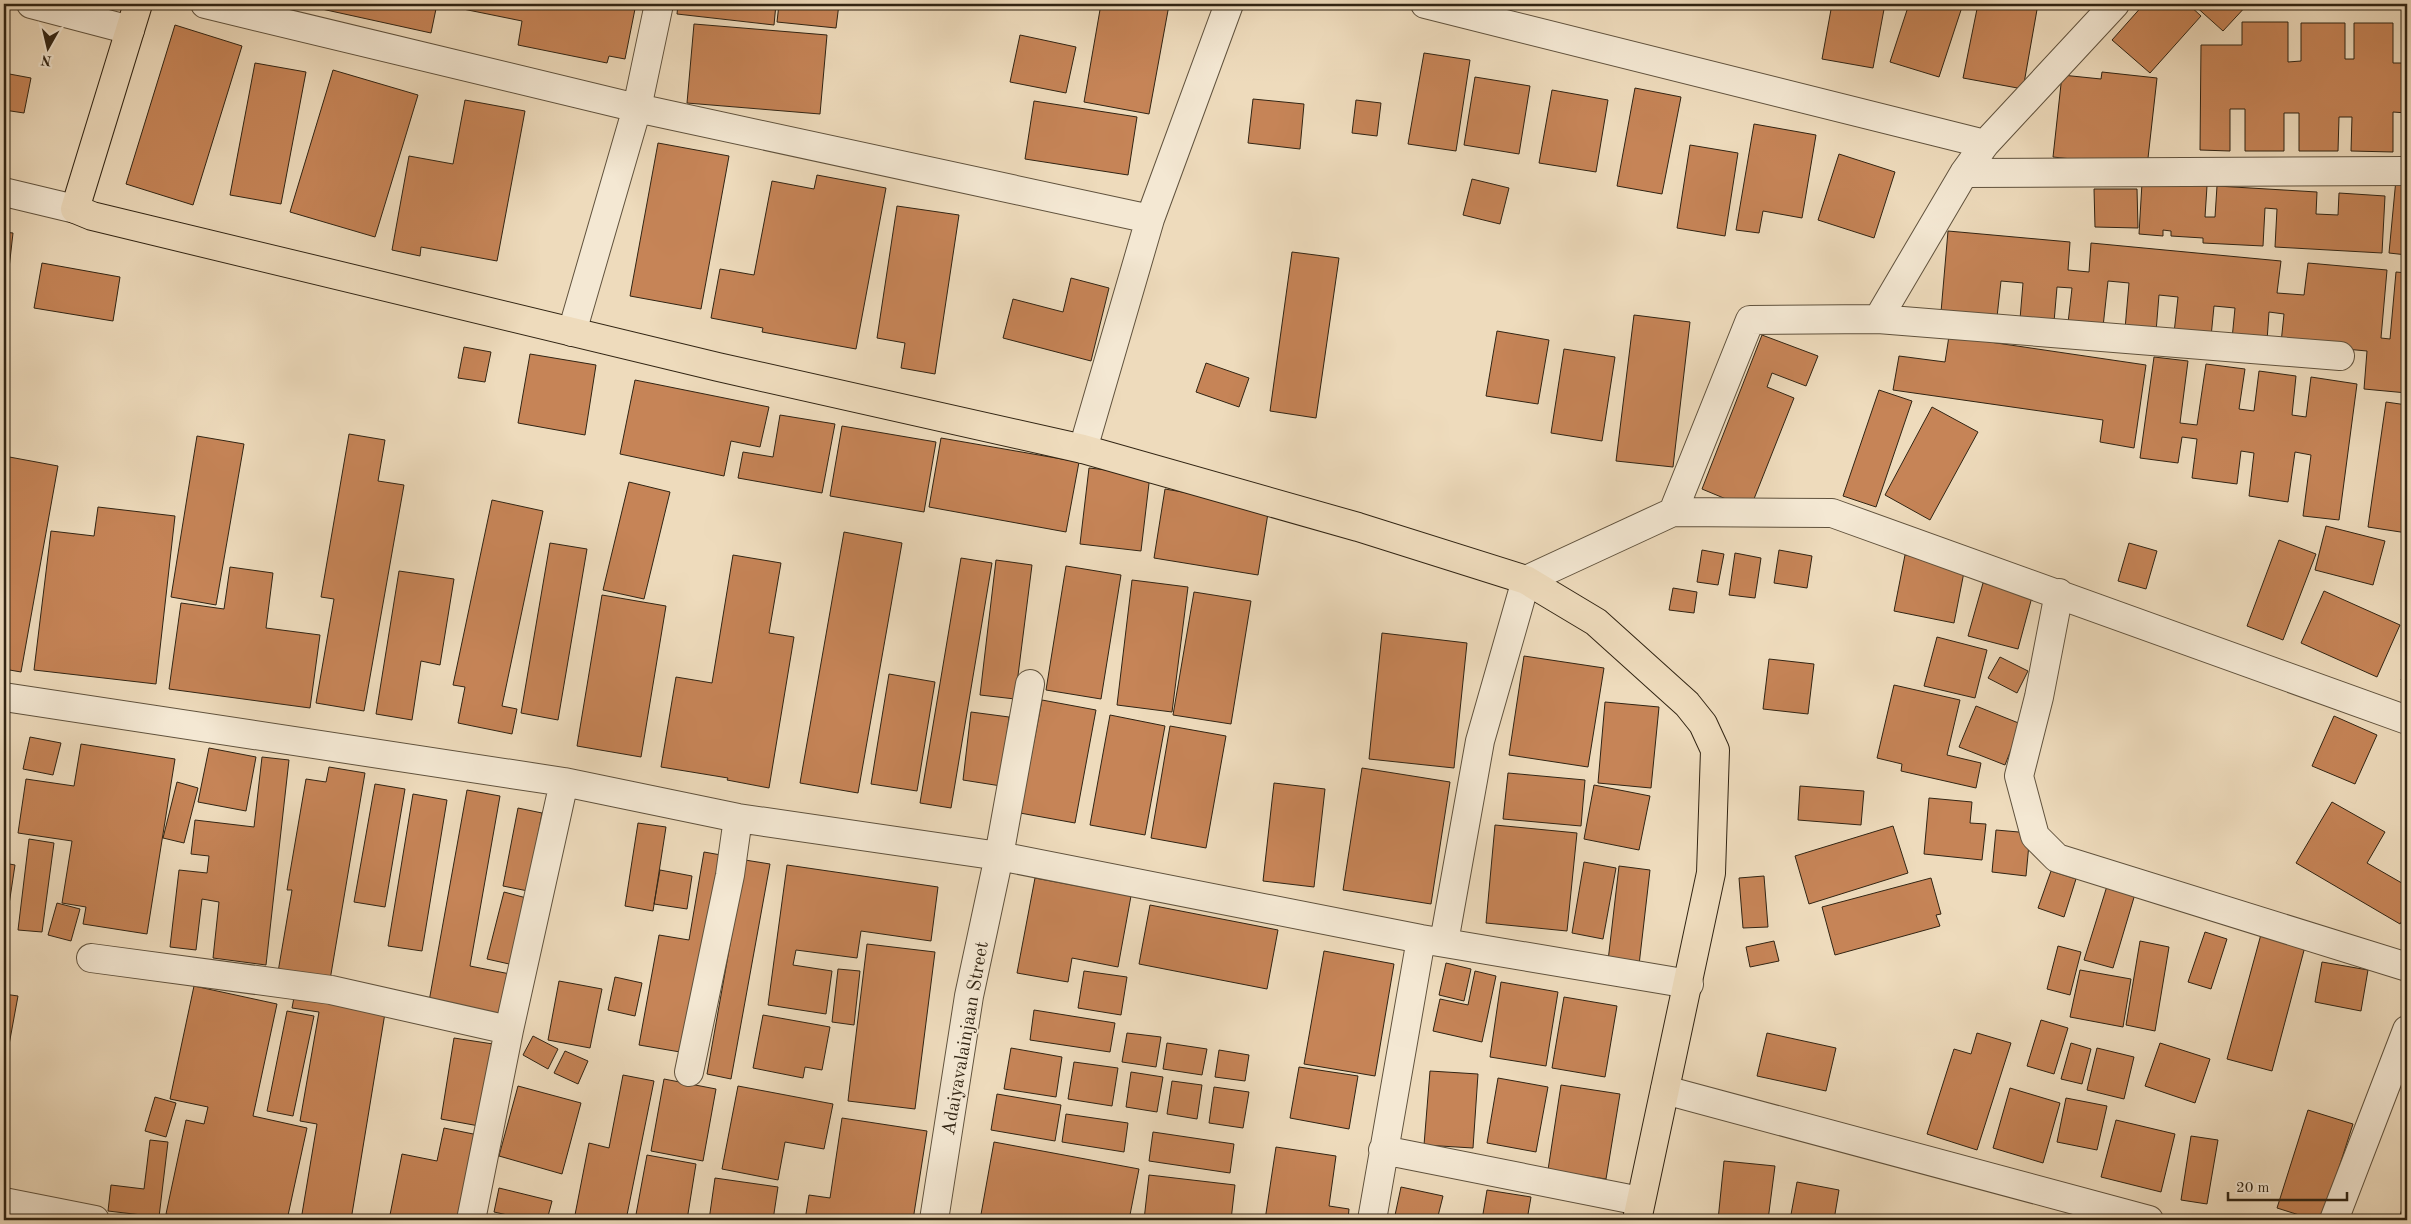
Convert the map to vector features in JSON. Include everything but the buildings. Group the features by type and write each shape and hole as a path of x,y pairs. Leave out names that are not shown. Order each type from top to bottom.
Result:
{"main road":[{"path":"138,4 75,209 92,216 572,332 1083,449 1358,527 1526,580 1596,622 1687,704 1704,724 1715,750 1711,873 1689,984 1638,1210"}],"street":[{"path":"31,4 130,30"},
{"path":"205,4 637,108 1150,219"},
{"path":"572,332 637,108 659,4"},
{"path":"1083,449 1150,219 1229,4"},
{"path":"1425,4 1986,144"},
{"path":"1878,318 1964,173 1986,144 2115,4"},
{"path":"1964,173 2407,171"},
{"path":"4,192 75,209"},
{"path":"1673,512 1750,320 1878,318 2340,356"},
{"path":"1372,1220 1383,1150 1480,742 1526,580 1673,512 1832,513 2059,593 2407,720"},
{"path":"2059,593 2039,696 2019,776 2035,836 2057,858 2407,967"},
{"name":"Adaiyavalainjaan Street","path":"934,1220 969,996 999,856 1030,684"},
{"path":"4,697 564,782 738,818 999,856 1433,940 1689,984"},
{"path":"471,1220 509,1030 564,782"},
{"path":"690,1072 730,874 738,818"},
{"path":"91,958 331,990 509,1030"},
{"path":"2334,1220 2407,1030"},
{"path":"1664,1090 2149,1220"},
{"path":"1383,1150 1638,1210"},
{"path":"4,1202 95,1220"}]}
